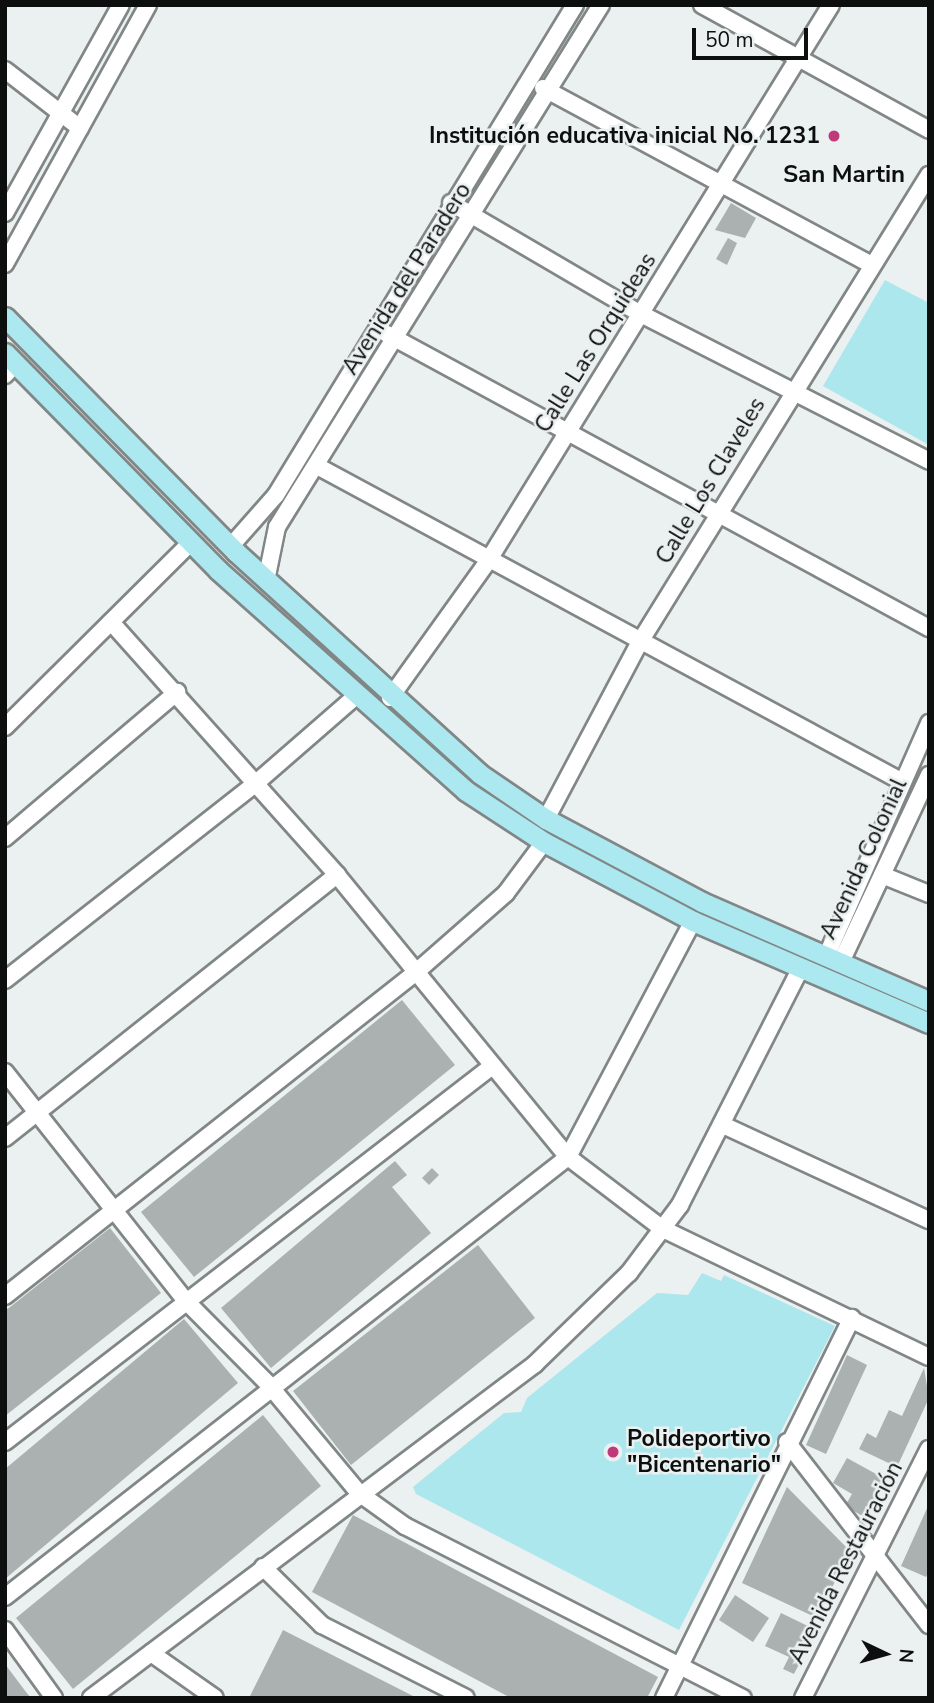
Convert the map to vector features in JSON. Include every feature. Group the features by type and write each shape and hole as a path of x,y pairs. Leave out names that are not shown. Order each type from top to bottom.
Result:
{"main road":[{"path":"5,317 233,550 390,698 480,774 546,819 702,902 929,1001"},
{"path":"9,364 218,570 355,697 466,791 544,842 693,920 929,1023"},
{"path":"218,570 233,550"}],"street":[{"path":"5,214 121,5"},
{"path":"5,264 148,5"},
{"name":"Avenida del Paradero","path":"233,550 276,495 451,203 575,5"},
{"name":"Avenida del Paradero","path":"266,581 277,527 474,215 601,5"},
{"path":"702,5 929,130"},
{"name":"Calle Las Orquideas","path":"390,698 488,561 831,5"},
{"path":"5,70 60,117 80,128"},
{"path":"529,79 872,265"},
{"name":"Calle Los Claveles","path":"546,819 638,645 718,517 792,390 929,175"},
{"path":"451,203 641,314 929,461"},
{"path":"376,328 718,517 929,628"},
{"path":"317,467 638,645 901,781"},
{"path":"5,727 191,542"},
{"path":"111,622 177,692 337,875 491,1067 568,1157 663,1229 929,1357"},
{"path":"5,838 177,692"},
{"path":"5,980 256,783 355,697"},
{"path":"833,959 901,781 929,723"},
{"path":"913,757 929,764"},
{"name":"Avenida Colonial","path":"833,959 882,875 929,775"},
{"path":"5,1296 415,973 506,893 544,842"},
{"path":"5,1138 337,875"},
{"path":"882,875 929,894"},
{"path":"5,1597 269,1385 568,1157 693,920"},
{"path":"91,1698 359,1493 535,1364 629,1273 663,1229 723,1125 801,968"},
{"path":"5,1442 186,1300 204,1293 491,1067"},
{"path":"5,1072 117,1206 186,1300 269,1385 359,1493 405,1526 681,1663 743,1698"},
{"path":"723,1125 929,1220"},
{"path":"664,1698 787,1442 852,1318"},
{"path":"787,1442 929,1625"},
{"name":"Avenida Restauración","path":"803,1698 929,1449"},
{"path":"263,1567 322,1625 466,1698"},
{"path":"5,1630 54,1698"},
{"path":"151,1653 215,1698"}],"shaded area":[{"path":"885,280 929,303 929,445 823,386"},
{"name":"Polideportivo \"Bicentenario\"","path":"702,1273 721,1281 724,1275 835,1326 679,1630 416,1494 413,1487 504,1413 521,1412 527,1398 657,1293 688,1295"}],"building":[{"path":"731,203 756,218 745,238 715,230"},
{"path":"728,238 737,243 727,265 716,259"},
{"path":"402,1000 455,1065 194,1277 141,1212"},
{"path":"395,1161 407,1175 392,1187 431,1233 271,1368 221,1308"},
{"path":"432,1168 439,1175 429,1185 422,1178"},
{"path":"110,1228 161,1293 5,1416 5,1311"},
{"path":"478,1245 535,1318 351,1465 293,1391"},
{"path":"184,1319 238,1383 5,1579 5,1469"},
{"path":"847,1355 867,1365 826,1454 806,1445"},
{"path":"924,1368 929,1398 897,1467 859,1449 867,1433 876,1438 889,1410 902,1416"},
{"path":"263,1415 321,1486 73,1689 16,1618"},
{"path":"847,1458 887,1480 866,1518 845,1506 852,1494 833,1483"},
{"path":"787,1487 850,1551 817,1618 742,1583"},
{"path":"929,1504 929,1570 926,1577 901,1566"},
{"path":"353,1515 658,1677 647,1698 511,1698 312,1592"},
{"path":"735,1595 769,1618 753,1642 719,1620"},
{"path":"781,1613 816,1630 794,1674 783,1669 789,1657 765,1646"},
{"path":"283,1630 417,1698 249,1698"},
{"path":"5,1664 26,1692 31,1698 5,1698"}],"place":[{"name":"Institución educativa inicial No. 1231","path":"834,136"},
{"name":"Polideportivo \"Bicentenario\"","path":"613,1452"}],"district":[{"name":"San Martin","path":"844,175"}]}
